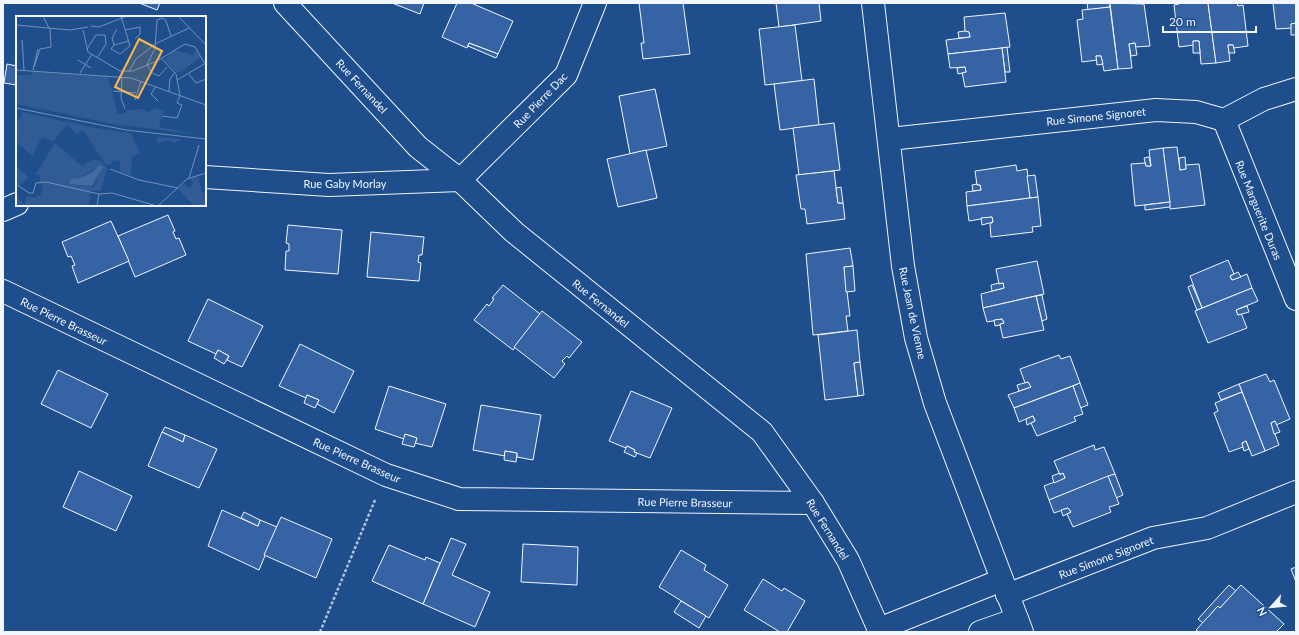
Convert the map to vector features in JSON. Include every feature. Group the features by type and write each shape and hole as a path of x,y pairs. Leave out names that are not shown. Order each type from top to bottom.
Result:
{"street":[{"name":"Rue Fernandel","path":"286,3 418,147 460,180 514,232 762,432 813,503 848,560 880,631 1004,588"},
{"name":"Rue Pierre Dac","path":"460,180 566,75 595,3"},
{"name":"Rue Jean de Vienne","path":"873,3 890,139 903,266 916,338 935,403 1019,625"},
{"path":"1224,120 1264,99 1296,89"},
{"name":"Rue Simone Signoret","path":"890,139 1156,110 1196,112 1224,120"},
{"name":"Rue Marguerite Duras","path":"1224,120 1296,299"},
{"name":"Rue Gaby Morlay","path":"206,177 329,186 460,180"},
{"path":"3,210 16,204"},
{"name":"Rue Pierre Brasseur","path":"3,291 386,475 459,499 813,503"},
{"name":"Rue Simone Signoret","path":"1004,588 1153,538 1207,528 1296,492"},
{"path":"980,632 1019,625"}],"path":[{"path":"320,632 386,475"}],"building":[{"path":"139,3 160,3 157,10"},
{"path":"392,3 424,3 420,14"},
{"path":"457,3 471,3 513,21 498,54 469,43 467,48 442,37"},
{"path":"639,3 683,3 690,54 643,59 641,43 644,43"},
{"path":"776,3 819,3 821,21 779,27"},
{"path":"1087,3 1110,3 1110,7 1088,10"},
{"path":"1110,3 1144,4 1150,46 1135,47 1135,43 1129,44 1132,68 1118,69"},
{"path":"1179,3 1208,3 1216,63 1201,64 1199,41 1193,41 1194,45 1179,47 1174,5"},
{"path":"1208,3 1237,3 1238,6 1243,5 1248,46 1234,48 1233,45 1228,45 1230,61 1216,63"},
{"path":"1273,3 1296,3 1296,23 1291,24 1292,28 1276,29"},
{"path":"1110,7 1118,69 1104,71 1101,56 1096,56 1097,60 1082,62 1077,20 1083,19 1082,10"},
{"path":"1005,13 1010,47 948,54 946,40 970,37 969,32 965,31 964,17"},
{"path":"1296,23 1296,35 1291,35 1291,24"},
{"path":"795,25 802,81 765,85 759,29"},
{"path":"958,32 969,32 970,37 959,38"},
{"path":"1193,41 1199,41 1200,53 1193,53"},
{"path":"469,43 498,54 496,58 468,46"},
{"path":"1135,43 1137,55 1131,56 1129,44"},
{"path":"1228,45 1233,45 1235,53 1229,53"},
{"path":"1007,47 1010,72 1005,72 1002,48"},
{"path":"1002,48 1006,82 965,87 962,72 966,72 965,67 950,68 948,54"},
{"path":"1096,56 1101,56 1103,64 1097,65"},
{"path":"7,64 16,66 16,85 4,83"},
{"path":"965,67 966,72 958,74 957,68"},
{"path":"814,79 819,125 780,130 774,84"},
{"path":"655,89 667,146 630,154 619,96"},
{"path":"834,123 840,170 799,175 793,128"},
{"path":"1177,147 1180,170 1186,169 1185,165 1199,164 1205,205 1170,209 1163,148"},
{"path":"1163,148 1170,202 1135,206 1131,164 1145,163 1146,166 1151,166 1149,150"},
{"path":"646,150 657,198 618,207 607,159"},
{"path":"1149,157 1151,166 1146,166 1144,158"},
{"path":"1185,157 1186,169 1180,170 1179,158"},
{"path":"1016,165 1017,171 1027,169 1030,198 967,206 966,192 981,190 980,185 977,185 975,171"},
{"path":"834,171 838,203 843,203 845,219 807,224 805,209 801,209 796,175"},
{"path":"1035,175 1038,197 1030,198 1027,176"},
{"path":"972,185 980,185 981,190 973,191"},
{"path":"841,187 843,203 838,203 836,188"},
{"path":"1038,197 1041,226 1032,227 1033,232 991,237 990,224 993,222 992,217 969,221 967,206"},
{"path":"1170,202 1170,207 1145,210 1145,205"},
{"path":"168,215 175,231 173,232 176,239 179,238 186,255 135,277 118,236"},
{"path":"992,217 993,222 982,225 981,218"},
{"path":"111,221 129,261 78,283 72,266 75,265 71,256 68,257 62,242"},
{"path":"288,225 342,230 338,274 285,270 286,251 289,251 289,244 286,243"},
{"path":"371,232 424,237 422,255 419,255 418,262 421,263 419,281 367,277"},
{"path":"850,248 853,266 844,267 850,316 846,316 848,331 813,335 806,254"},
{"path":"1228,260 1234,274 1230,276 1232,280 1247,274 1252,288 1202,308 1190,276"},
{"path":"1037,261 1044,294 983,308 981,294 1004,288 1003,283 999,284 996,269"},
{"path":"853,266 855,291 846,292 844,267"},
{"path":"1238,272 1241,277 1232,280 1230,276"},
{"path":"1003,283 1004,288 992,291 991,285"},
{"path":"503,285 540,314 513,350 474,320 487,304 489,306 494,299 492,298"},
{"path":"1192,285 1202,308 1197,310 1188,287"},
{"path":"1252,288 1258,301 1236,310 1238,315 1241,313 1247,328 1208,343 1195,311"},
{"path":"1042,295 1047,319 1042,321 1036,296"},
{"path":"1036,296 1044,330 1003,338 1000,325 1004,323 1002,319 987,322 983,308"},
{"path":"208,299 263,326 242,367 227,360 229,356 218,350 216,354 188,341"},
{"path":"1247,306 1249,312 1238,315 1236,310"},
{"path":"542,311 582,342 569,358 567,356 562,361 565,364 554,378 514,347"},
{"path":"1002,319 1004,323 995,326 994,320"},
{"path":"857,330 860,362 854,363 858,396 825,400 818,335"},
{"path":"300,344 354,371 334,413 317,404 319,400 307,395 306,398 279,386"},
{"path":"218,350 229,356 224,364 214,358"},
{"path":"1059,355 1061,359 1070,356 1080,383 1014,408 1008,395 1031,387 1028,382 1025,383 1020,369"},
{"path":"860,362 864,395 858,396 854,363"},
{"path":"58,370 108,394 91,428 41,404"},
{"path":"1266,374 1270,382 1274,380 1290,419 1276,425 1275,421 1271,423 1279,445 1265,451 1239,384"},
{"path":"1028,382 1031,387 1019,391 1017,385"},
{"path":"1080,383 1088,405 1080,408 1073,386"},
{"path":"1239,384 1242,392 1221,400 1218,393"},
{"path":"389,386 446,404 432,447 415,443 417,438 405,434 404,439 375,429"},
{"path":"1073,386 1083,414 1074,417 1076,421 1037,436 1031,423 1035,421 1033,416 1019,422 1014,408"},
{"path":"631,391 672,408 650,458 634,452 635,450 627,446 626,448 609,441"},
{"path":"1242,392 1265,451 1252,456 1246,441 1242,443 1243,447 1229,452 1214,413 1218,411 1215,403"},
{"path":"307,395 319,400 315,408 304,403"},
{"path":"481,405 541,415 533,460 517,457 517,453 505,451 505,456 473,450"},
{"path":"1033,416 1035,421 1027,425 1026,419"},
{"path":"1275,421 1280,432 1274,434 1271,423"},
{"path":"165,427 185,435 183,442 162,432"},
{"path":"162,432 183,442 185,435 217,449 199,488 148,466"},
{"path":"405,434 417,438 414,447 402,444"},
{"path":"1246,441 1249,449 1244,451 1242,443"},
{"path":"1094,445 1095,450 1104,447 1115,474 1049,500 1044,486 1065,478 1063,473 1060,475 1054,461"},
{"path":"627,446 635,450 634,452 637,453 635,457 624,452"},
{"path":"505,451 517,453 516,462 504,460"},
{"path":"79,471 132,496 116,531 63,507"},
{"path":"1060,473 1060,475 1063,473 1065,478 1054,483 1052,476"},
{"path":"1115,474 1123,495 1116,498 1108,476"},
{"path":"1108,476 1119,504 1109,507 1111,512 1073,527 1067,514 1071,512 1068,508 1054,513 1049,500"},
{"path":"1068,508 1071,512 1063,516 1061,510"},
{"path":"222,510 258,526 260,520 277,527 259,570 208,546"},
{"path":"244,512 260,520 258,526 241,518"},
{"path":"281,517 332,539 316,578 264,555"},
{"path":"451,538 466,544 452,575 490,592 475,627 423,604"},
{"path":"523,544 578,547 577,585 521,582"},
{"path":"389,545 425,560 426,557 440,563 423,604 372,581"},
{"path":"681,550 706,565 704,570 728,585 709,618 659,587"},
{"path":"1296,567 1296,582 1291,569"},
{"path":"763,579 782,591 784,588 805,601 787,632 780,632 744,610"},
{"path":"1229,585 1236,591 1220,608 1218,606 1203,623 1198,619"},
{"path":"1241,585 1284,624 1276,632 1199,632 1196,630 1218,606 1220,608"},
{"path":"681,601 706,616 699,628 674,612"}]}
